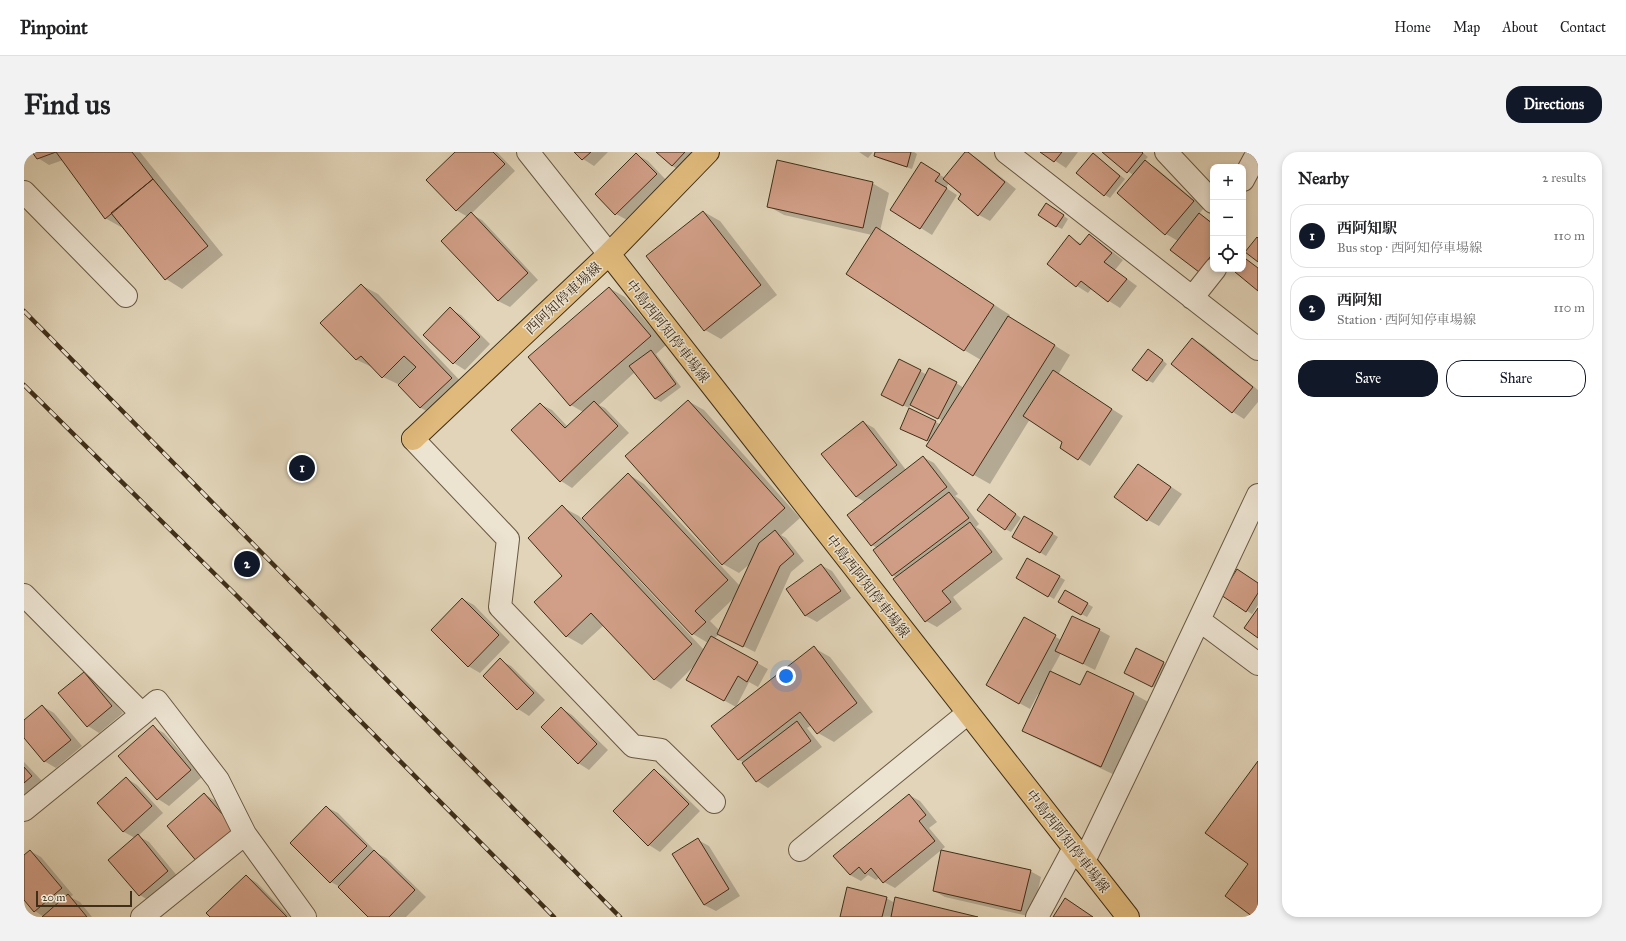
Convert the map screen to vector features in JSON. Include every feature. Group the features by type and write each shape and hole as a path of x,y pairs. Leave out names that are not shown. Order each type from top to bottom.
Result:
{"main road":[{"name":"西阿知停車場線","path":"413,439 609,254 708,152"},
{"name":"中島西阿知停車場線","path":"609,254 1128,917"}],"street":[{"path":"528,152 609,254"},
{"path":"1006,152 1258,350"},
{"path":"1166,152 1211,200"},
{"path":"1246,174 1258,152"},
{"path":"24,192 126,296"},
{"path":"1192,298 1213,272"},
{"path":"413,439 508,539 500,607 634,746 661,750 714,802"},
{"path":"1037,917 1079,854 1199,620 1258,495"},
{"path":"24,595 142,714"},
{"path":"1199,620 1258,664"},
{"path":"24,810 157,701 218,780 245,834 305,917"},
{"path":"800,850 968,713"},
{"path":"142,917 245,834"}],"building":[{"path":"32,152 56,152 37,159"},
{"path":"56,152 132,152 153,179 105,219"},
{"path":"455,152 493,152 505,164 456,211 426,180"},
{"path":"574,152 591,152 582,160"},
{"path":"656,152 685,152 672,166"},
{"path":"875,152 911,152 907,167 874,156"},
{"path":"965,152 968,152 1005,182 978,216 958,199 961,194 943,179"},
{"path":"1040,152 1062,152 1054,162"},
{"path":"1102,152 1142,152 1143,153 1127,173"},
{"path":"636,153 657,174 615,215 595,194"},
{"path":"1093,153 1120,176 1104,196 1076,173"},
{"path":"777,160 873,182 863,228 767,207"},
{"path":"1145,160 1194,201 1165,235 1117,193"},
{"path":"921,162 940,174 935,181 947,188 920,229 890,210"},
{"path":"153,179 208,246 165,280 111,213"},
{"path":"1046,203 1064,215 1056,227 1038,215"},
{"path":"703,211 761,285 704,331 646,256"},
{"path":"471,212 528,273 498,301 441,241"},
{"path":"1199,213 1210,222 1210,257 1199,272 1170,250"},
{"path":"876,227 994,305 964,351 846,274"},
{"path":"1089,234 1112,253 1104,262 1127,279 1108,302 1081,281 1076,287 1047,264 1069,235 1080,245"},
{"path":"1257,237 1258,262 1246,253"},
{"path":"1246,259 1258,268 1258,291 1235,272 1246,272"},
{"path":"361,284 452,378 420,408 398,385 416,367 404,356 382,378 361,356 356,360 320,323"},
{"path":"609,287 651,336 570,406 528,357"},
{"path":"450,307 480,337 453,364 423,335"},
{"path":"1008,316 1055,345 973,476 926,446"},
{"path":"1192,338 1253,387 1232,413 1171,364"},
{"path":"1148,349 1163,360 1147,381 1132,370"},
{"path":"651,350 676,384 655,399 629,366"},
{"path":"899,359 921,370 903,406 881,395"},
{"path":"929,368 957,382 938,419 910,405"},
{"path":"1053,370 1112,409 1078,460 1060,448 1062,442 1023,416"},
{"path":"688,400 785,508 722,565 625,456"},
{"path":"594,401 618,426 560,482 511,430 540,403 565,428"},
{"path":"909,408 936,421 927,441 900,429"},
{"path":"863,421 897,465 856,497 821,454"},
{"path":"923,456 947,487 871,546 847,515"},
{"path":"1138,464 1171,487 1147,521 1114,497"},
{"path":"628,473 728,580 695,611 706,622 692,635 582,518"},
{"path":"949,492 969,518 892,576 873,550"},
{"path":"989,494 1016,514 1005,530 977,510"},
{"path":"562,505 692,644 654,680 591,613 566,637 534,602 562,576 528,538"},
{"path":"1024,516 1053,533 1040,553 1012,537"},
{"path":"970,522 992,552 942,591 951,602 925,622 893,579"},
{"path":"775,530 794,554 780,566 743,647 717,634 759,543"},
{"path":"1027,558 1060,576 1048,597 1016,578"},
{"path":"821,564 841,591 805,616 786,589"},
{"path":"1237,569 1258,583 1258,593 1246,612 1221,595"},
{"path":"1065,590 1088,603 1081,615 1058,602"},
{"path":"462,598 499,635 468,667 431,630"},
{"path":"1258,608 1258,638 1244,628"},
{"path":"1072,616 1100,629 1083,664 1055,651"},
{"path":"1024,617 1056,635 1019,704 986,685"},
{"path":"711,636 758,662 747,682 738,676 724,701 686,680"},
{"path":"814,646 857,703 817,734 800,712 738,760 711,726"},
{"path":"1136,648 1164,662 1152,687 1124,673"},
{"path":"500,658 534,693 517,710 483,676"},
{"path":"1050,671 1080,685 1087,671 1134,693 1101,767 1022,731"},
{"path":"84,672 112,706 87,727 58,693"},
{"path":"42,705 71,740 44,762 24,738 24,720"},
{"path":"561,707 597,744 578,764 541,727"},
{"path":"797,721 811,741 756,782 742,763"},
{"path":"153,725 191,770 157,800 118,756"},
{"path":"1258,761 1258,917 1253,917 1225,896 1248,864 1205,833"},
{"path":"24,767 32,776 24,783"},
{"path":"654,769 689,804 648,846 613,811"},
{"path":"126,777 152,806 123,832 97,803"},
{"path":"204,793 236,830 198,863 167,826"},
{"path":"909,794 926,815 919,821 935,841 883,883 871,868 865,874 859,867 850,875 833,856"},
{"path":"326,806 367,846 330,883 290,843"},
{"path":"138,834 168,871 139,896 108,860"},
{"path":"698,838 729,889 704,905 672,854"},
{"path":"30,850 62,888 34,912 24,900 24,855"},
{"path":"374,850 415,890 389,917 368,917 338,887"},
{"path":"941,850 1031,870 1021,911 933,891"},
{"path":"246,875 287,917 210,917 206,913"},
{"path":"847,887 887,897 882,917 840,917"},
{"path":"68,894 87,917 42,917"},
{"path":"895,897 978,917 891,917"},
{"path":"1065,898 1093,917 1053,917"}],"railway":[{"path":"24,311 620,917"},
{"path":"24,385 238,597 554,917"}],"place":[{"name":"西阿知駅","path":"302,468"},
{"name":"西阿知","path":"247,564"}]}
